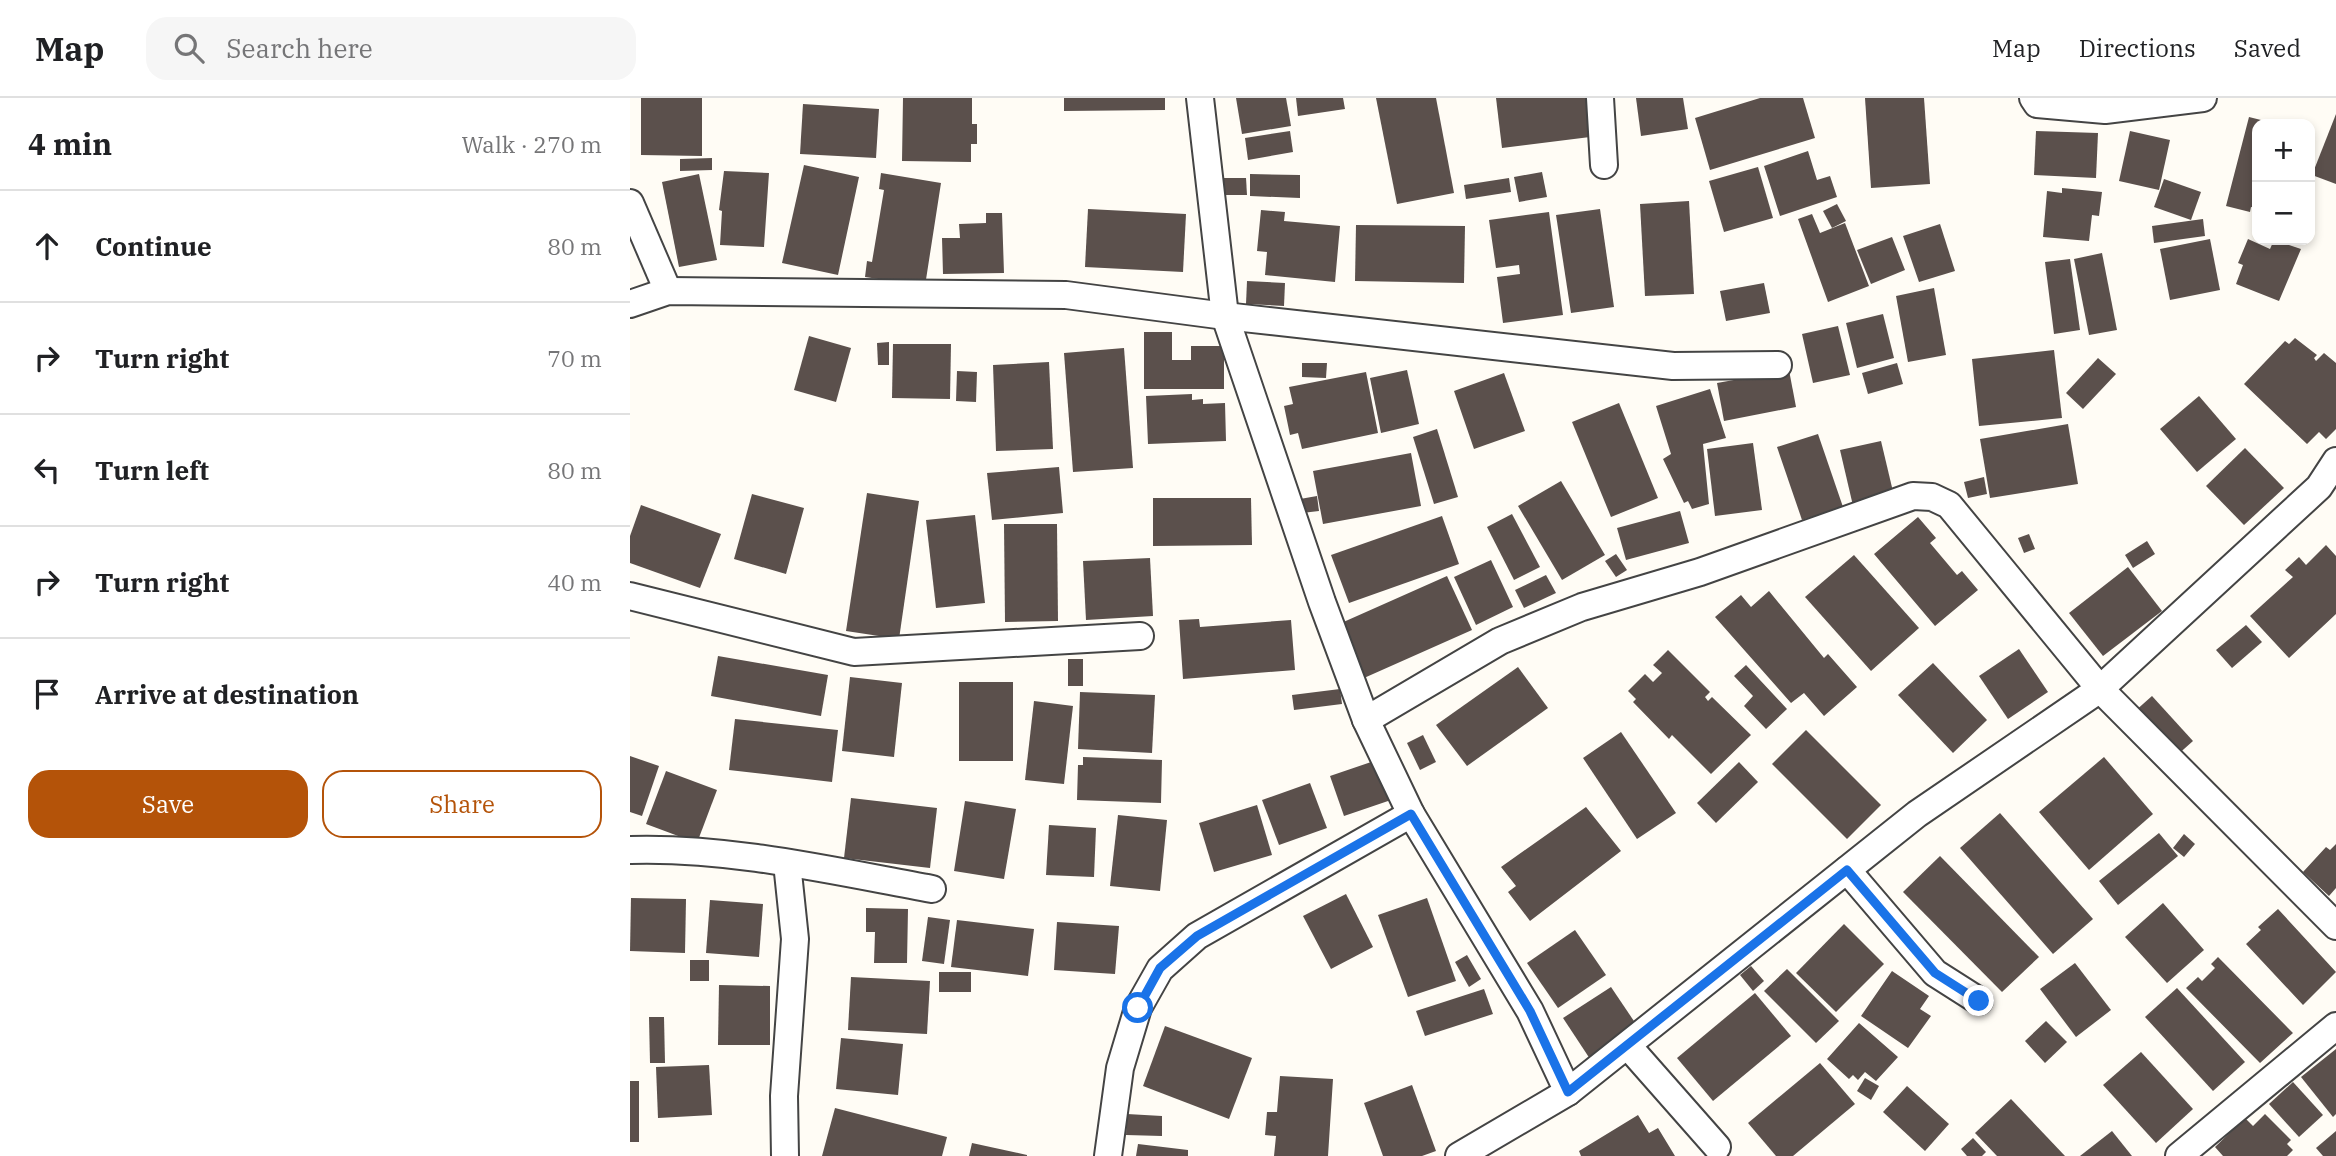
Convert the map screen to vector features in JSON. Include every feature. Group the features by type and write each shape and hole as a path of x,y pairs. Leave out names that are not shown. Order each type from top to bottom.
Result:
{"street":[{"path":"1199,98 1225,316 1317,589 1366,720 1411,814 1530,1011 1568,1092"},
{"path":"1600,98 1605,165"},
{"path":"2033,98 2037,104 2105,110 2203,98"},
{"path":"630,203 668,291"},
{"path":"630,304 668,291 1066,295 1225,316 1673,366 1778,365"},
{"path":"1459,1156 1568,1092 1917,814 2100,689 2319,487 2336,461"},
{"path":"1366,720 1500,641 1581,607 1700,572 1913,496 1932,497 1949,505 2100,689 2336,926"},
{"path":"630,596 854,652 1140,636"},
{"path":"1108,1156 1120,1068 1138,1008 1160,968 1197,936 1411,814"},
{"path":"630,850 675,849 787,863 932,889"},
{"path":"785,1156 785,1096 795,939 787,863"},
{"path":"1847,870 1935,973 1979,1001"},
{"path":"2179,1156 2336,1026"},
{"path":"1628,1046 1717,1147"}],"building":[{"path":"641,98 702,98 702,156 641,155"},
{"path":"903,98 972,98 972,124 977,124 977,144 971,144 971,162 902,161"},
{"path":"1064,98 1165,98 1165,110 1064,111"},
{"path":"1236,98 1286,98 1291,126 1242,134"},
{"path":"1296,98 1343,98 1345,109 1298,116"},
{"path":"1376,98 1436,98 1454,193 1397,204"},
{"path":"1496,98 1586,98 1590,137 1502,148"},
{"path":"1636,98 1683,98 1688,129 1641,136"},
{"path":"1760,98 1803,98 1815,138 1710,170 1695,118"},
{"path":"1865,98 1924,98 1930,184 1871,188"},
{"path":"803,104 879,109 876,158 800,154"},
{"path":"2336,114 2336,184 2315,176 2315,167"},
{"path":"2249,117 2257,119 2252,119 2252,207 2250,212 2226,206"},
{"path":"1290,131 1293,152 1248,160 1245,138"},
{"path":"2036,131 2098,133 2096,178 2034,175"},
{"path":"2130,131 2170,140 2159,190 2119,181"},
{"path":"1808,151 1817,180 1830,176 1837,197 1780,216 1764,166"},
{"path":"712,158 712,170 680,171 680,159"},
{"path":"804,165 859,177 838,275 782,263"},
{"path":"1758,167 1773,218 1724,232 1709,181"},
{"path":"724,171 769,173 764,247 720,245 722,211 719,210"},
{"path":"1542,172 1547,197 1519,202 1514,177"},
{"path":"881,173 941,183 925,286 865,277 867,261 872,262 884,190 879,189"},
{"path":"699,174 717,260 679,267 662,182"},
{"path":"1250,174 1300,175 1300,198 1250,196"},
{"path":"1224,178 1246,178 1247,195 1224,195"},
{"path":"1509,178 1511,192 1466,199 1464,185"},
{"path":"2164,179 2201,192 2191,220 2154,207"},
{"path":"2062,188 2102,192 2099,216 2092,215 2089,241 2043,237 2047,191 2062,193"},
{"path":"1689,201 1694,294 1645,296 1640,204"},
{"path":"1837,204 1846,221 1832,228 1823,211"},
{"path":"1088,209 1186,214 1183,272 1085,267"},
{"path":"1600,209 1614,307 1571,313 1556,215"},
{"path":"1261,210 1285,212 1284,221 1340,226 1335,282 1265,275 1267,252 1257,251"},
{"path":"1549,212 1563,315 1503,323 1497,277 1520,274 1519,265 1496,268 1489,220"},
{"path":"986,213 1002,213 1004,273 943,274 942,238 960,238 959,224 986,223"},
{"path":"1812,214 1820,233 1845,223 1869,286 1828,302 1798,219"},
{"path":"2203,219 2205,236 2154,243 2152,226"},
{"path":"1940,224 1955,271 1919,282 1903,236"},
{"path":"1356,225 1465,226 1464,283 1355,281"},
{"path":"1892,237 1905,270 1871,284 1857,250"},
{"path":"2210,239 2220,290 2170,300 2160,249"},
{"path":"2248,239 2252,241 2252,245 2270,249 2272,245 2289,245 2301,249 2279,301 2236,284 2243,265 2238,263"},
{"path":"2102,253 2117,330 2089,335 2074,259"},
{"path":"2070,259 2080,330 2054,334 2045,262"},
{"path":"1247,281 1285,283 1284,306 1246,304"},
{"path":"1764,283 1770,313 1726,321 1720,291"},
{"path":"1934,288 1946,355 1908,362 1896,296"},
{"path":"1883,314 1894,358 1857,368 1846,323"},
{"path":"1838,326 1850,375 1813,383 1802,334"},
{"path":"1144,332 1172,332 1172,360 1191,360 1191,346 1224,346 1224,389 1144,389"},
{"path":"809,336 851,348 836,402 794,390"},
{"path":"2295,338 2317,355 2314,358 2316,361 2324,353 2336,363 2336,429 2326,439 2319,432 2307,444 2244,384 2285,341 2289,344"},
{"path":"889,342 889,365 878,365 877,343"},
{"path":"893,344 951,344 950,399 892,398"},
{"path":"1124,348 1133,468 1073,472 1064,353"},
{"path":"2054,350 2062,418 1979,426 1972,359"},
{"path":"2098,358 2116,374 2083,409 2066,393"},
{"path":"1049,362 1053,449 996,451 993,365"},
{"path":"1302,363 1327,363 1326,378 1302,377"},
{"path":"1897,363 1903,384 1868,394 1862,373"},
{"path":"1407,370 1419,424 1381,433 1370,378"},
{"path":"1789,370 1796,407 1724,421 1717,383"},
{"path":"957,371 977,372 976,402 956,401"},
{"path":"1366,372 1378,433 1302,449 1298,433 1290,435 1284,406 1293,404 1289,387"},
{"path":"1504,373 1525,431 1474,449 1454,391"},
{"path":"1710,389 1726,438 1703,444 1709,504 1692,509 1688,501 1684,503 1663,459 1671,454 1656,406"},
{"path":"1192,394 1192,400 1203,399 1203,404 1225,403 1226,441 1148,444 1146,396"},
{"path":"2199,396 2236,439 2197,472 2160,429"},
{"path":"1619,403 1658,498 1611,517 1572,422"},
{"path":"2068,424 2078,484 1990,498 1980,439"},
{"path":"1437,429 1458,497 1434,504 1413,437"},
{"path":"1818,434 1843,507 1802,520 1777,447"},
{"path":"1881,441 1895,500 1854,510 1840,450"},
{"path":"1753,443 1762,510 1715,516 1707,449"},
{"path":"2245,448 2284,488 2244,525 2206,486"},
{"path":"1411,453 1421,506 1323,524 1313,471"},
{"path":"1059,467 1063,513 992,520 987,473"},
{"path":"1984,477 1987,494 1968,498 1964,482"},
{"path":"1561,481 1605,555 1562,580 1518,506"},
{"path":"867,493 919,501 899,639 846,631"},
{"path":"752,494 804,508 786,574 734,559"},
{"path":"1317,496 1319,511 1302,513 1300,499"},
{"path":"1153,498 1251,498 1252,545 1153,546"},
{"path":"641,505 721,534 700,588 630,563 630,536"},
{"path":"1680,511 1689,543 1626,560 1617,528"},
{"path":"1512,514 1540,567 1514,580 1487,527"},
{"path":"975,515 985,603 936,608 926,520"},
{"path":"1442,516 1459,564 1349,603 1331,555"},
{"path":"1918,517 1936,538 1930,543 1957,575 1962,571 1978,590 1935,626 1874,554"},
{"path":"1004,524 1057,524 1058,621 1005,622"},
{"path":"2029,534 2035,549 2024,553 2018,538"},
{"path":"2147,541 2155,554 2133,568 2125,555"},
{"path":"2326,545 2336,556 2336,614 2289,658 2250,616 2293,577 2285,570 2299,557 2306,565"},
{"path":"1616,554 1627,570 1616,577 1605,561"},
{"path":"1854,555 1919,628 1871,671 1805,597"},
{"path":"1150,558 1153,616 1086,620 1083,561"},
{"path":"1491,560 1513,607 1476,625 1454,577"},
{"path":"2128,567 2162,611 2103,656 2069,613"},
{"path":"1546,575 1556,593 1524,608 1515,590"},
{"path":"1447,576 1472,630 1364,678 1339,624"},
{"path":"1769,591 1824,658 1828,654 1857,687 1824,716 1804,693 1791,703 1715,617 1741,595 1751,607"},
{"path":"1199,619 1200,627 1291,620 1295,670 1183,679 1179,620"},
{"path":"2246,625 2262,642 2232,668 2216,650"},
{"path":"2019,649 2048,692 2008,719 1979,676"},
{"path":"1668,650 1710,692 1705,697 1708,701 1712,697 1751,735 1711,774 1672,735 1669,739 1633,702 1636,699 1628,691 1645,674 1653,682 1662,673 1653,665"},
{"path":"718,656 828,675 821,716 711,696"},
{"path":"1068,659 1083,659 1083,686 1068,686"},
{"path":"1933,663 1987,720 1953,753 1898,695"},
{"path":"1746,665 1787,709 1766,729 1744,706 1753,696 1734,676"},
{"path":"1518,667 1548,708 1467,766 1436,725"},
{"path":"850,677 902,683 894,757 842,751"},
{"path":"959,682 1013,682 1013,761 959,761"},
{"path":"1340,689 1342,704 1294,710 1292,695"},
{"path":"1080,692 1155,695 1152,753 1078,749"},
{"path":"2152,696 2193,741 2175,757 2134,712"},
{"path":"1034,701 1073,706 1064,784 1025,780"},
{"path":"735,719 838,730 832,782 729,770"},
{"path":"1806,730 1881,805 1847,839 1772,764"},
{"path":"1621,732 1676,813 1637,839 1583,758"},
{"path":"1423,735 1436,762 1420,770 1407,743"},
{"path":"630,756 659,766 642,816 630,812"},
{"path":"1083,757 1162,760 1161,803 1077,800 1078,765 1083,765"},
{"path":"2104,757 2153,814 2089,870 2039,812"},
{"path":"1377,760 1391,800 1344,816 1330,776"},
{"path":"1739,762 1758,782 1716,823 1697,803"},
{"path":"666,771 717,790 697,843 646,824"},
{"path":"1310,783 1327,828 1279,845 1262,800"},
{"path":"851,798 937,808 930,868 844,858"},
{"path":"965,801 1016,809 1004,879 954,871"},
{"path":"1257,805 1272,855 1214,872 1199,823"},
{"path":"1586,807 1621,851 1530,921 1508,892 1516,886 1501,867"},
{"path":"2000,813 2093,919 2053,954 1960,848"},
{"path":"1118,815 1167,820 1160,891 1110,886"},
{"path":"1049,825 1096,828 1094,877 1046,875"},
{"path":"2159,833 2178,856 2118,905 2099,881"},
{"path":"2184,834 2195,844 2184,857 2173,848"},
{"path":"2336,844 2336,888 2329,896 2303,872 2326,847 2330,850"},
{"path":"1940,856 2039,957 2002,992 1903,892"},
{"path":"1346,894 1373,947 1331,969 1303,916"},
{"path":"631,898 686,899 685,953 630,951"},
{"path":"1427,898 1456,981 1408,997 1378,915"},
{"path":"710,900 763,904 759,957 706,953"},
{"path":"2163,903 2204,950 2167,983 2125,937"},
{"path":"866,908 908,909 907,963 874,963 875,932 866,932"},
{"path":"2278,909 2336,972 2303,1005 2246,944 2261,930 2258,927"},
{"path":"928,917 950,920 944,964 922,961"},
{"path":"957,920 1034,929 1028,976 951,967"},
{"path":"1057,922 1119,926 1115,974 1054,970"},
{"path":"1844,924 1884,964 1836,1012 1796,973"},
{"path":"1575,930 1606,975 1558,1008 1527,963"},
{"path":"1467,955 1481,979 1469,987 1455,962"},
{"path":"2218,957 2293,1033 2260,1063 2186,988 2198,977 2202,981 2215,968 2211,964"},
{"path":"690,960 709,960 709,981 690,981"},
{"path":"2075,963 2111,1010 2076,1037 2040,989"},
{"path":"1751,966 1764,981 1753,991 1740,975"},
{"path":"1787,969 1839,1021 1816,1043 1764,991"},
{"path":"1892,971 1929,996 1920,1009 1931,1016 1908,1048 1861,1016"},
{"path":"939,972 971,972 971,992 939,992"},
{"path":"851,977 930,981 927,1034 848,1030"},
{"path":"719,985 770,986 770,1045 718,1045"},
{"path":"1611,987 1642,1033 1594,1065 1563,1018"},
{"path":"2177,988 2245,1062 2213,1091 2145,1017"},
{"path":"1484,989 1493,1014 1425,1036 1416,1011"},
{"path":"1755,993 1791,1036 1713,1101 1677,1058"},
{"path":"649,1017 664,1017 665,1063 650,1063"},
{"path":"2046,1021 2067,1042 2045,1063 2025,1041"},
{"path":"1859,1023 1898,1057 1876,1081 1865,1072 1858,1080 1853,1075 1849,1079 1827,1059"},
{"path":"1165,1026 1252,1058 1229,1119 1143,1086"},
{"path":"841,1038 903,1044 898,1095 836,1089"},
{"path":"2336,1049 2336,1114 2333,1117 2301,1077"},
{"path":"2141,1052 2193,1109 2156,1143 2103,1085"},
{"path":"1820,1063 1855,1104 1793,1156 1776,1156 1748,1123"},
{"path":"709,1065 712,1115 658,1118 656,1067"},
{"path":"1280,1076 1333,1079 1328,1156 1274,1156 1276,1136 1265,1135 1267,1112 1277,1112"},
{"path":"1865,1078 1879,1086 1871,1100 1857,1091"},
{"path":"630,1081 639,1081 639,1142 630,1142"},
{"path":"2293,1082 2323,1115 2299,1137 2269,1104"},
{"path":"1412,1085 1436,1151 1422,1156 1383,1156 1364,1103"},
{"path":"1907,1086 1949,1124 1925,1151 1883,1112"},
{"path":"2011,1099 2065,1156 1997,1156 1975,1133"},
{"path":"835,1108 947,1137 942,1156 822,1156"},
{"path":"1127,1114 1162,1116 1162,1136 1126,1135"},
{"path":"2265,1114 2291,1140 2287,1144 2293,1150 2287,1156 2223,1156 2215,1147 2245,1118 2253,1126"},
{"path":"1638,1115 1649,1133 1658,1128 1675,1156 1581,1156 1579,1151"},
{"path":"2112,1131 2132,1156 2080,1156"},
{"path":"2336,1131 2336,1156 2323,1156 2316,1148"},
{"path":"1973,1138 1986,1152 1982,1156 1967,1156 1961,1149"},
{"path":"972,1143 1027,1155 1027,1156 969,1156"},
{"path":"1138,1144 1188,1150 1188,1156 1136,1156"}],"route":[{"path":"1138,1008 1160,968 1197,936 1411,814 1530,1011 1568,1092 1847,870 1935,973 1979,1001"}]}
